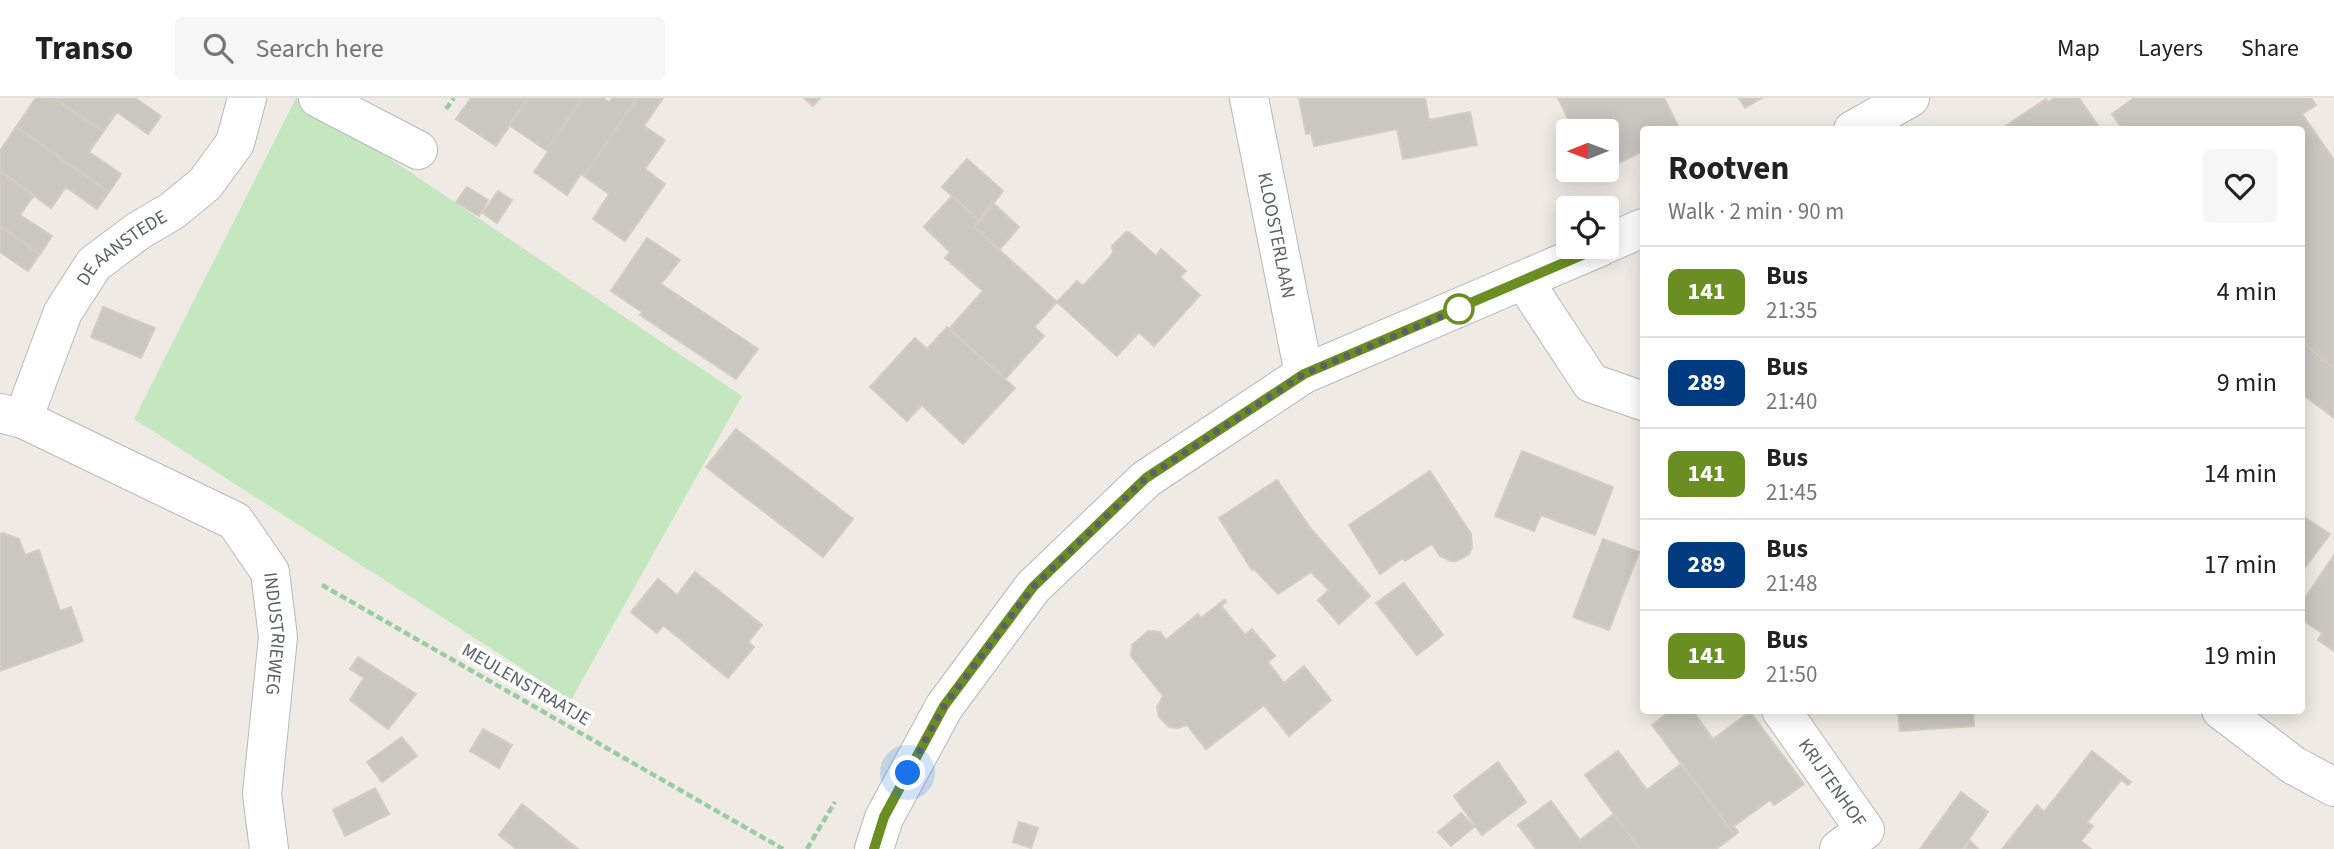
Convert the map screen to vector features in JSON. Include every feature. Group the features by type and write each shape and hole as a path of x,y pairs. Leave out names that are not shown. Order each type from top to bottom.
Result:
{"street":[{"name":"DE AANSTEDE","path":"11,416 63,312 94,264 138,231 172,211 205,184 235,143 247,98"},
{"path":"318,98 418,150"},
{"name":"KLOOSTERLAAN","path":"1249,98 1304,374"},
{"path":"1860,126 1910,98"},
{"path":"1619,238 1640,229"},
{"path":"874,849 884,817 944,706 1033,587 1146,478 1304,374 1573,259"},
{"path":"1524,281 1591,383 1640,400"},
{"name":"INDUSTRIEWEG","path":"11,416 235,521 270,572 278,637 262,794 269,849"},
{"name":"KRIJTENHOF","path":"1784,714 1865,831 1839,849"},
{"path":"2226,714 2293,765 2334,787"}],"path":[{"name":"MEULENSTRAATJE","path":"254,546 783,849"}],"green space":[{"path":"296,98 300,98 742,396 571,700 134,419"}],"building":[{"path":"36,98 54,98 103,132 89,152 121,174 109,192 16,127"},
{"path":"54,98 135,98 161,116 148,134 117,112 103,132"},
{"path":"471,98 528,98 496,146 456,119"},
{"path":"528,98 583,98 546,150 509,125"},
{"path":"583,98 603,98 609,103 612,98 637,98 584,176 581,174 567,195 534,172 548,152 546,150"},
{"path":"637,98 663,98 644,126 665,140 645,169 665,184 625,241 593,219 609,194 584,176"},
{"path":"804,98 820,98 813,106"},
{"path":"1299,98 1425,98 1429,120 1470,112 1477,145 1403,159 1397,129 1314,146 1311,133 1306,134"},
{"path":"1558,98 1664,98 1678,126 1640,126 1640,152 1619,163 1619,119 1568,119"},
{"path":"1739,98 1762,98 1745,108"},
{"path":"2055,98 2079,98 2098,126 2006,126 2046,99 2048,102"},
{"path":"2134,98 2311,98 2316,105 2302,114 2334,160 2334,368 2305,344 2305,126 2120,126 2112,114"},
{"path":"16,127 109,192 97,209 66,187 51,208 0,171 0,151"},
{"path":"967,159 1003,191 980,221 942,187"},
{"path":"0,171 34,195 20,215 52,236 40,254 0,226"},
{"path":"467,187 488,200 479,216 456,202"},
{"path":"498,191 512,200 497,223 483,213"},
{"path":"952,196 980,221 974,227 1057,302 1034,327 1044,336 1005,379 949,329 983,291 945,258 950,252 924,227"},
{"path":"992,202 1019,227 999,250 974,227"},
{"path":"0,226 40,254 28,271 0,252"},
{"path":"1126,232 1156,256 1161,249 1186,271 1180,277 1200,295 1154,346 1139,332 1117,356 1057,302 1077,281 1083,286 1110,257 1112,246"},
{"path":"647,238 680,260 661,284 758,349 736,379 640,315 642,312 611,291"},
{"path":"103,307 155,328 141,358 91,337"},
{"path":"947,327 1015,388 963,444 922,405 907,421 870,387 915,338 927,349"},
{"path":"2305,344 2334,368 2334,418 2305,396"},
{"path":"736,429 853,519 823,557 706,467"},
{"path":"1522,451 1613,487 1595,535 1541,515 1534,531 1495,516"},
{"path":"1430,471 1471,534 1472,548 1469,554 1457,561 1451,561 1440,556 1432,544 1405,561 1403,558 1380,574 1349,525"},
{"path":"1277,480 1311,529 1370,596 1339,624 1318,600 1329,590 1311,572 1278,594 1252,570 1219,518"},
{"path":"2305,518 2330,534 2305,568"},
{"path":"0,534 19,539 25,555 39,550 60,611 71,607 83,641 0,671"},
{"path":"1603,539 1639,552 1609,630 1573,617"},
{"path":"2334,555 2334,651 2318,640 2322,633 2305,622 2305,598"},
{"path":"695,572 762,625 748,642 754,647 728,678 663,625 657,633 631,612 658,579 677,595"},
{"path":"1404,583 1443,635 1417,655 1376,603"},
{"path":"1224,600 1226,602 1221,606 1245,635 1252,629 1275,656 1268,662 1284,683 1304,666 1331,700 1289,736 1264,705 1206,749 1187,725 1169,727 1159,717 1157,707 1163,696 1131,656 1132,645 1148,631 1160,632 1166,640 1198,614 1201,618"},
{"path":"358,657 416,694 388,729 350,700 364,678 350,669"},
{"path":"1667,714 1695,714 1713,739 1747,714 1752,714 1804,784 1774,805 1770,800 1734,826 1738,832 1735,835 1652,725"},
{"path":"1898,714 1973,714 1974,726 1900,731"},
{"path":"483,729 512,745 499,768 470,751"},
{"path":"402,737 417,756 382,782 367,762"},
{"path":"1618,751 1647,790 1681,764 1735,835 1716,849 1640,849 1585,775"},
{"path":"2092,751 2131,782 2128,785 2121,780 2087,822 2093,826 2081,841 2091,849 2002,849 2037,805 2044,812"},
{"path":"1498,762 1526,802 1482,835 1454,796"},
{"path":"375,788 389,814 345,836 333,810"},
{"path":"1961,792 1988,812 1962,849 1920,849"},
{"path":"1551,801 1580,840 1614,814 1640,849 1536,849 1518,825"},
{"path":"522,804 578,849 516,849 499,835"},
{"path":"1461,813 1474,827 1451,846 1438,832"},
{"path":"1019,822 1038,828 1031,848 1013,842"},
{"path":"1970,841 1978,849 1965,849"}],"bus line":[{"name":"141","path":"874,849 884,817 944,706 1033,587 1146,478 1304,374 1574,259"}],"route":[{"path":"908,773 944,706 1033,587 1146,478 1304,374 1459,309"}]}
